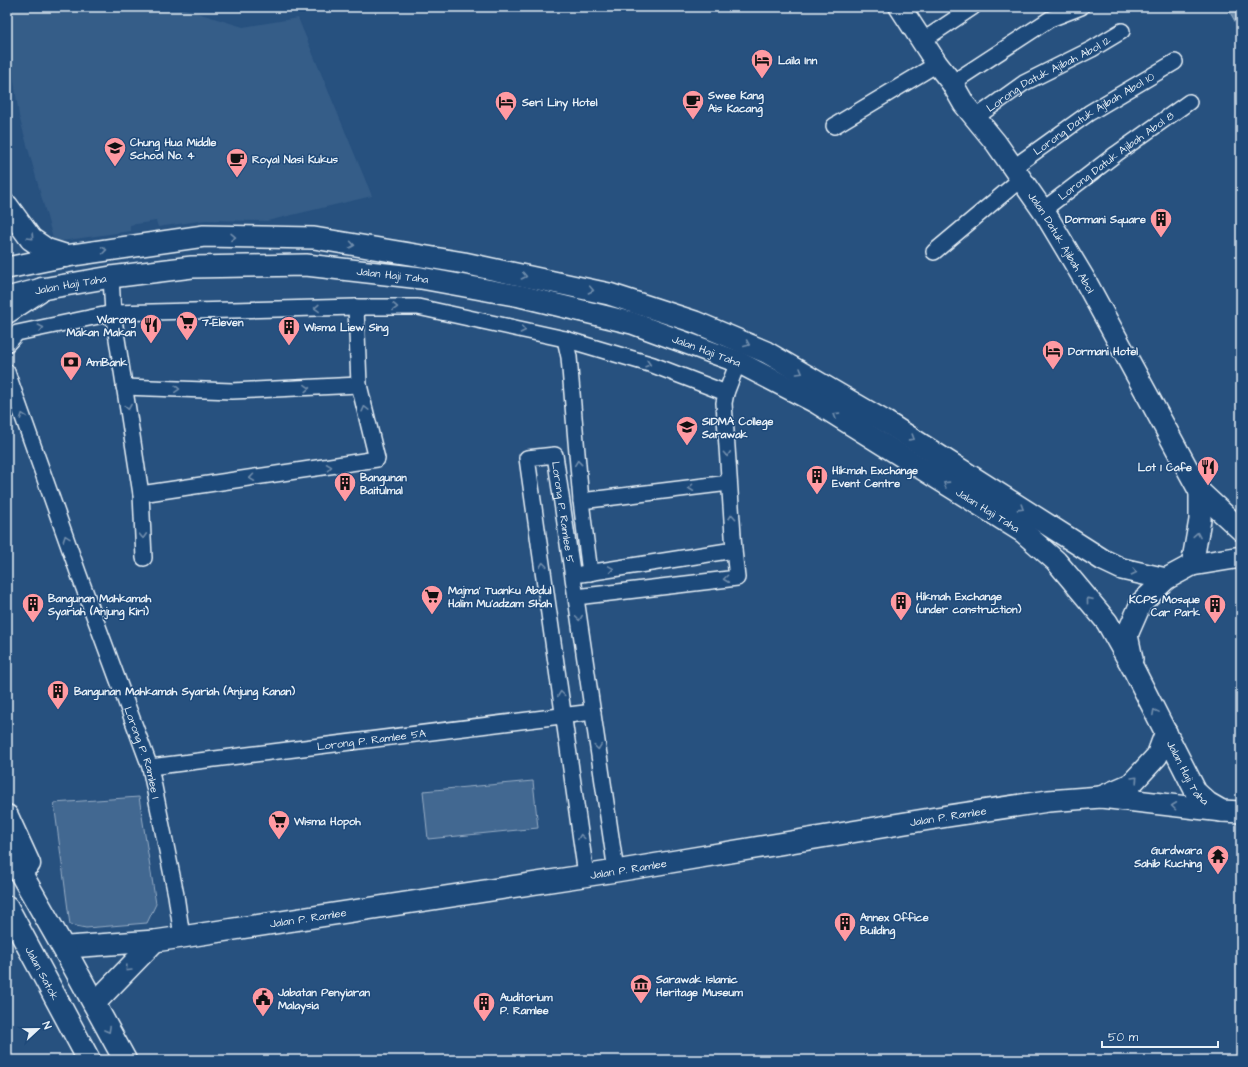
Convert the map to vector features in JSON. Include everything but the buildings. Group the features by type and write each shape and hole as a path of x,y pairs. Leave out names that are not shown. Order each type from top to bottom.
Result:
{"main road":[{"name":"Jalan Datuk Ajibah Abol","path":"900,7 937,64 952,83 964,104 1018,173 1043,210 1086,282 1200,492 1241,530"},
{"path":"7,206 31,239 47,250 66,256"},
{"name":"Jalan Haji Taha","path":"7,268 66,256 204,236 314,238 464,263 609,294 696,322 766,352 886,422 1102,560 1122,569 1166,579"},
{"name":"Jalan Haji Taha","path":"7,298 42,289 111,277 192,267 306,265 421,278 520,296 632,323 738,362 817,403 1022,532 1056,561 1107,622 1134,670 1196,792 1208,803 1232,812"},
{"path":"7,312 42,289"},
{"name":"Jalan Datuk Ajibah Abol","path":"1192,565 1200,520 1200,492"},
{"path":"1134,670 1127,635 1141,603 1166,579 1192,565 1241,557"},
{"name":"Jalan P. Ramlee","path":"1101,797 1131,784 1157,756 1166,732"},
{"name":"Jalan P. Ramlee","path":"68,947 156,941 616,871 991,809 1048,801 1101,797 1232,812"},
{"path":"7,816 68,947 78,975"},
{"path":"7,849 125,1060"},
{"name":"Jalan Satok","path":"7,907 90,1060"},
{"path":"94,1004 156,941"}],"street":[{"path":"922,41 974,7"},
{"path":"952,83 1050,19 1081,7"},
{"name":"Lorong Datuk Ajibah Abol 12","path":"975,118 1024,83 1092,49 1122,31"},
{"name":"Lorong Datuk Ajibah Abol 10","path":"934,252 1018,173 1089,113 1175,62"},
{"path":"834,126 937,64"},
{"name":"Lorong Datuk Ajibah Abol 8","path":"1043,210 1116,154 1189,102"},
{"path":"111,277 113,313 141,494 144,558"},
{"path":"141,494 377,460 359,385 356,307"},
{"path":"7,344 17,333 113,313 356,307 418,308 565,339 653,365 726,393"},
{"path":"565,339 569,357 581,502 590,572"},
{"path":"576,597 737,578 724,403 726,393 738,362"},
{"name":"Lorong P. Ramlee 1","path":"7,372 79,575 150,767 176,895 182,937"},
{"path":"124,386 232,391 359,385"},
{"name":"Lorong P. Ramlee 5","path":"586,875 527,458 556,455 616,871"},
{"path":"581,502 729,483"},
{"path":"573,575 734,550"},
{"name":"Lorong P. Ramlee 5A","path":"150,767 593,712"}],"shaded area":[{"path":"7,7 178,7 243,27 298,18 372,196 267,221 205,220 158,227 156,221 130,225 130,231 54,242 19,116 7,31"},
{"path":"1227,7 1241,7 1241,32"},
{"path":"533,781 538,828 428,839 423,791"},
{"path":"139,797 156,904 147,923 86,928 70,925 54,803"}],"place":[{"name":"Laila Inn","path":"762,80"},
{"name":"Swee Kang Ais Kacang","path":"693,120"},
{"name":"Seri Liny Hotel","path":"506,122"},
{"name":"Chung Hua Middle School No. 4","path":"115,168"},
{"name":"Royal Nasi Kukus","path":"237,178"},
{"name":"Dormani Square","path":"1161,238"},
{"name":"7-Eleven","path":"187,342"},
{"name":"Warong Makan Makan","path":"151,344"},
{"name":"Wisma Liew Sing","path":"289,346"},
{"name":"Dormani Hotel","path":"1053,370"},
{"name":"AmBank","path":"71,382"},
{"name":"SIDMA College Sarawak","path":"687,446"},
{"name":"Lot 1 Cafe","path":"1208,486"},
{"name":"Hikmah Exchange Event Centre","path":"817,496"},
{"name":"Bangunan Baitulmal","path":"345,502"},
{"name":"Majma' Tuanku Abdul Halim Mu'adzam Shah","path":"432,616"},
{"name":"Hikmah Exchange (under construction)","path":"901,622"},
{"name":"Bangunan Mahkamah Syariah (Anjung Kiri)","path":"33,624"},
{"name":"KCPS Mosque Car Park","path":"1215,624"},
{"name":"Bangunan Mahkamah Syariah (Anjung Kanan)","path":"58,710"},
{"name":"Wisma Hopoh","path":"279,840"},
{"name":"Gurdwara Sahib Kuching","path":"1218,876"},
{"name":"Annex Office Building","path":"845,942"},
{"name":"Sarawak Islamic Heritage Museum","path":"641,1004"},
{"name":"Jabatan Penyiaran Malaysia","path":"263,1018"},
{"name":"Auditorium P. Ramlee","path":"484,1022"}]}
